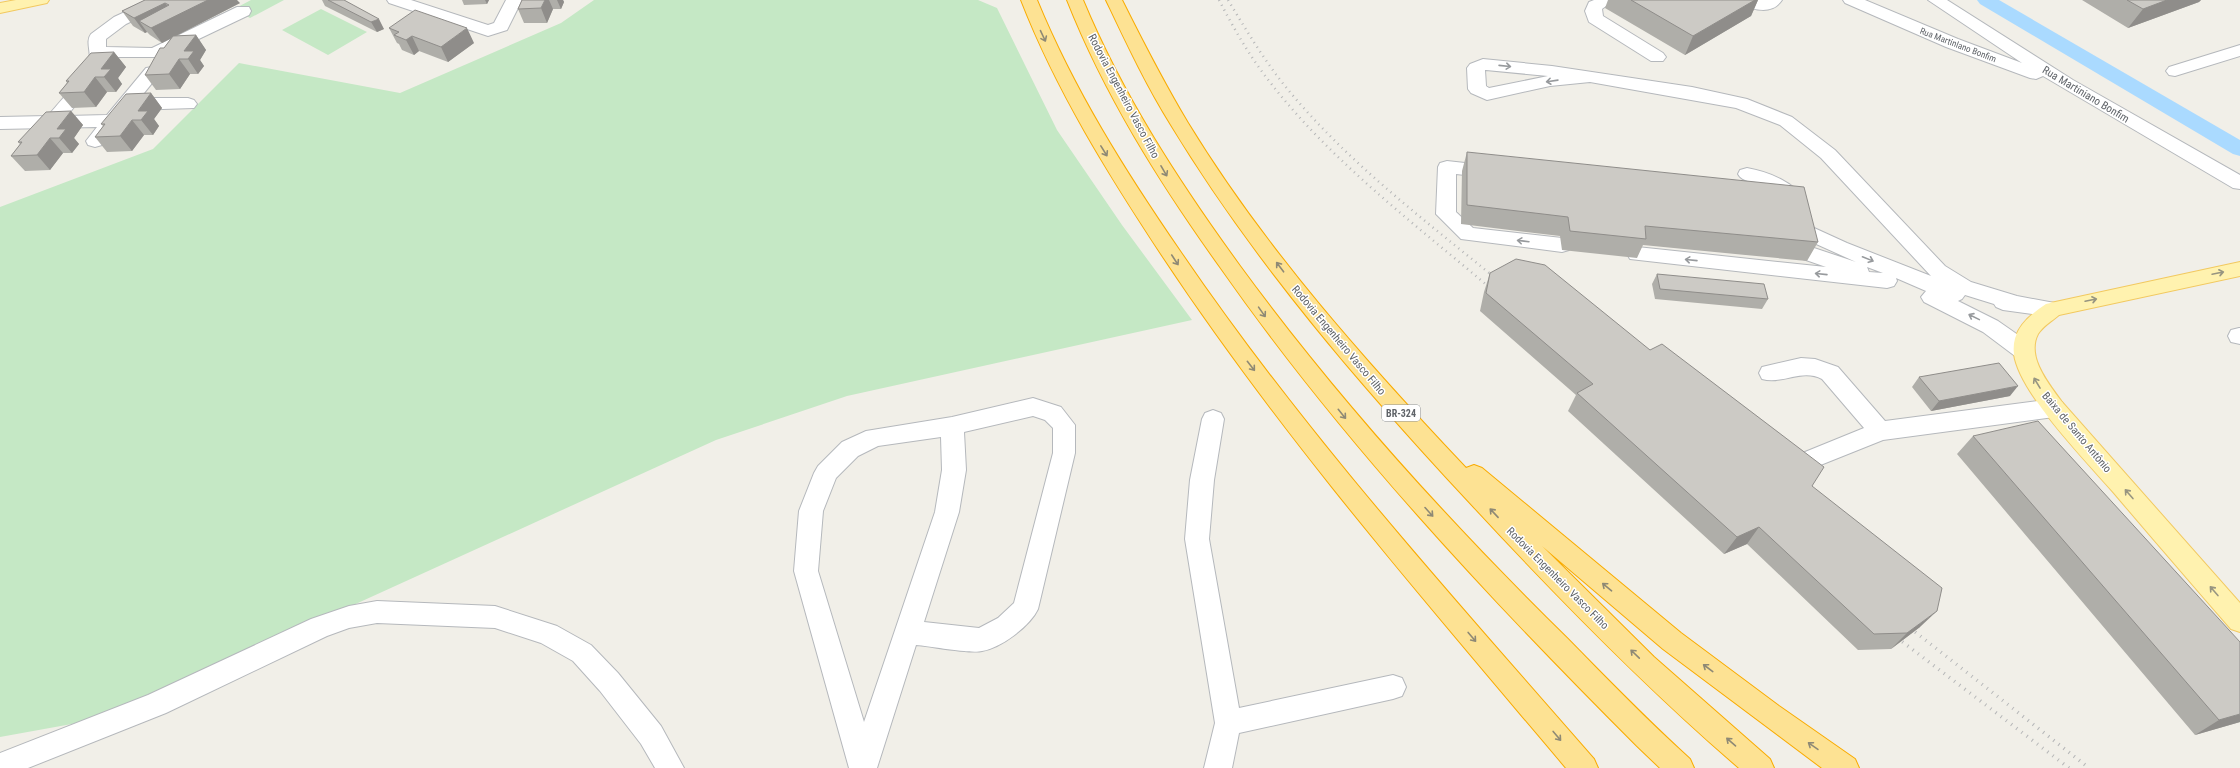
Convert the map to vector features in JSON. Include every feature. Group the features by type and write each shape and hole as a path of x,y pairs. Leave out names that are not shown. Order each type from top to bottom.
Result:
{"highway":[{"path":"1029,0 1039,27 1065,84 1097,139 1177,264 1229,338 1326,461 1447,608 1584,768"},
{"name":"Rodovia Engenheiro Vasco Filho","path":"1069,0 1078,9 1109,74 1173,186 1269,323 1361,437 1473,560 1680,768"},
{"name":"Rodovia Engenheiro Vasco Filho","path":"1114,0 1146,65 1212,175 1308,304 1404,416 1518,539 1676,694 1760,768"},
{"path":"1404,416 1672,641 1770,715 1845,768"}],"main road":[{"path":"0,8 41,0"},
{"path":"2023,350 2022,344 2030,327 2040,317 2053,308 2240,269"},
{"name":"Baixa de Santo Antônio","path":"2023,350 2035,380 2054,408 2240,621"}],"street":[{"path":"53,122 91,74 98,61 98,38 106,29 164,0"},
{"path":"396,0 443,7 488,31 501,26 514,0"},
{"path":"1606,0 1595,6 1593,11 1594,18 1657,57"},
{"path":"1741,0 1761,6 1774,0"},
{"name":"Rua Martinlano Bonfim","path":"1851,0 1952,43 2067,84"},
{"name":"Rua Martiniano Bonfim","path":"1936,0 2067,84 2240,183"},
{"path":"99,52 155,53 243,11"},
{"path":"2175,71 2240,50"},
{"path":"1591,77 1550,82 1487,94 1477,89 1476,68 1483,64 1591,77 1716,97 1760,110 1786,121 1806,134 1828,154 1928,262 1950,280 2017,304"},
{"path":"95,141 152,72"},
{"path":"126,104 188,104"},
{"path":"0,123 112,121"},
{"path":"1485,188 1509,180 1447,167 1446,214 1468,234 1562,245"},
{"path":"1798,203 1766,199 1766,188 1747,174 1771,182 1787,191 1840,248"},
{"path":"2023,350 2007,336 1979,320 1921,293 1781,247 1778,219 1840,248 1966,297 2053,308"},
{"path":"1637,254 1887,281"},
{"path":"1913,277 1925,279 1931,278 1933,274 1928,262"},
{"path":"1770,373 1811,365 1820,367 1830,373 1880,431"},
{"path":"864,767 806,571 811,511 826,473 850,449 874,437 952,426 1033,408 1052,413 1064,425 1064,453 1025,609 1007,626 981,640 908,632"},
{"path":"1813,459 1880,431 2054,408"},
{"path":"1213,419 1202,480 1197,539 1228,723 1218,768"},
{"path":"864,767 947,512 954,470 952,426"},
{"path":"0,766 157,704 320,627 349,617 377,612 495,617 548,634 582,653 609,682 651,735 670,768"},
{"path":"1228,723 1393,687"}],"green space":[{"path":"251,0 284,0 250,18 234,9"},
{"path":"594,0 978,0 997,8 1057,130 1122,225 1192,320 847,396 716,440 105,718 0,737 0,207 153,149 239,63 400,93 561,23"},
{"path":"321,9 367,32 328,55 282,30"}],"building":[{"path":"145,0 208,0 151,28 139,21 169,5 165,3 134,18 122,11"},
{"path":"328,0 344,0 379,19 371,22"},
{"path":"522,0 545,0 541,8 518,9"},
{"path":"1631,0 1755,0 1693,36"},
{"path":"2127,0 2167,0 2143,9"},
{"path":"415,10 467,28 441,47 412,36 406,40 394,35 399,32 389,28"},
{"path":"196,35 184,51 194,51 188,59 179,59 169,74 145,75 160,48 164,48 173,36"},
{"path":"114,52 101,69 111,69 104,77 95,77 84,92 59,93 69,81 66,81 91,53"},
{"path":"151,93 138,111 148,111 141,120 132,120 120,136 95,137 105,124 101,124 126,94"},
{"path":"71,111 57,129 66,129 59,138 50,138 37,155 11,156 22,142 18,142 46,112"},
{"path":"1467,152 1804,187 1818,242 1645,226 1646,239 1570,231 1568,217 1467,205"},
{"path":"1516,259 1545,265 1650,350 1662,344 1824,467 1812,486 1942,588 1937,611 1907,633 1874,634 1759,527 1737,537 1577,393 1593,384 1486,293 1490,273"},
{"path":"1657,274 1764,284 1768,299 1660,289"},
{"path":"1999,363 2018,386 1939,401 1919,377"},
{"path":"2038,421 2240,642 2240,714 2219,720 1973,436"}],"waterway":[{"path":"1986,0 2240,149"}],"railway":[{"path":"1219,0 1263,73 1315,134 1373,189 1495,292"},
{"path":"1228,0 1281,81 1330,136 1384,187 1499,281"},
{"path":"1905,624 2089,768"},
{"path":"1892,634 2069,768"}]}
